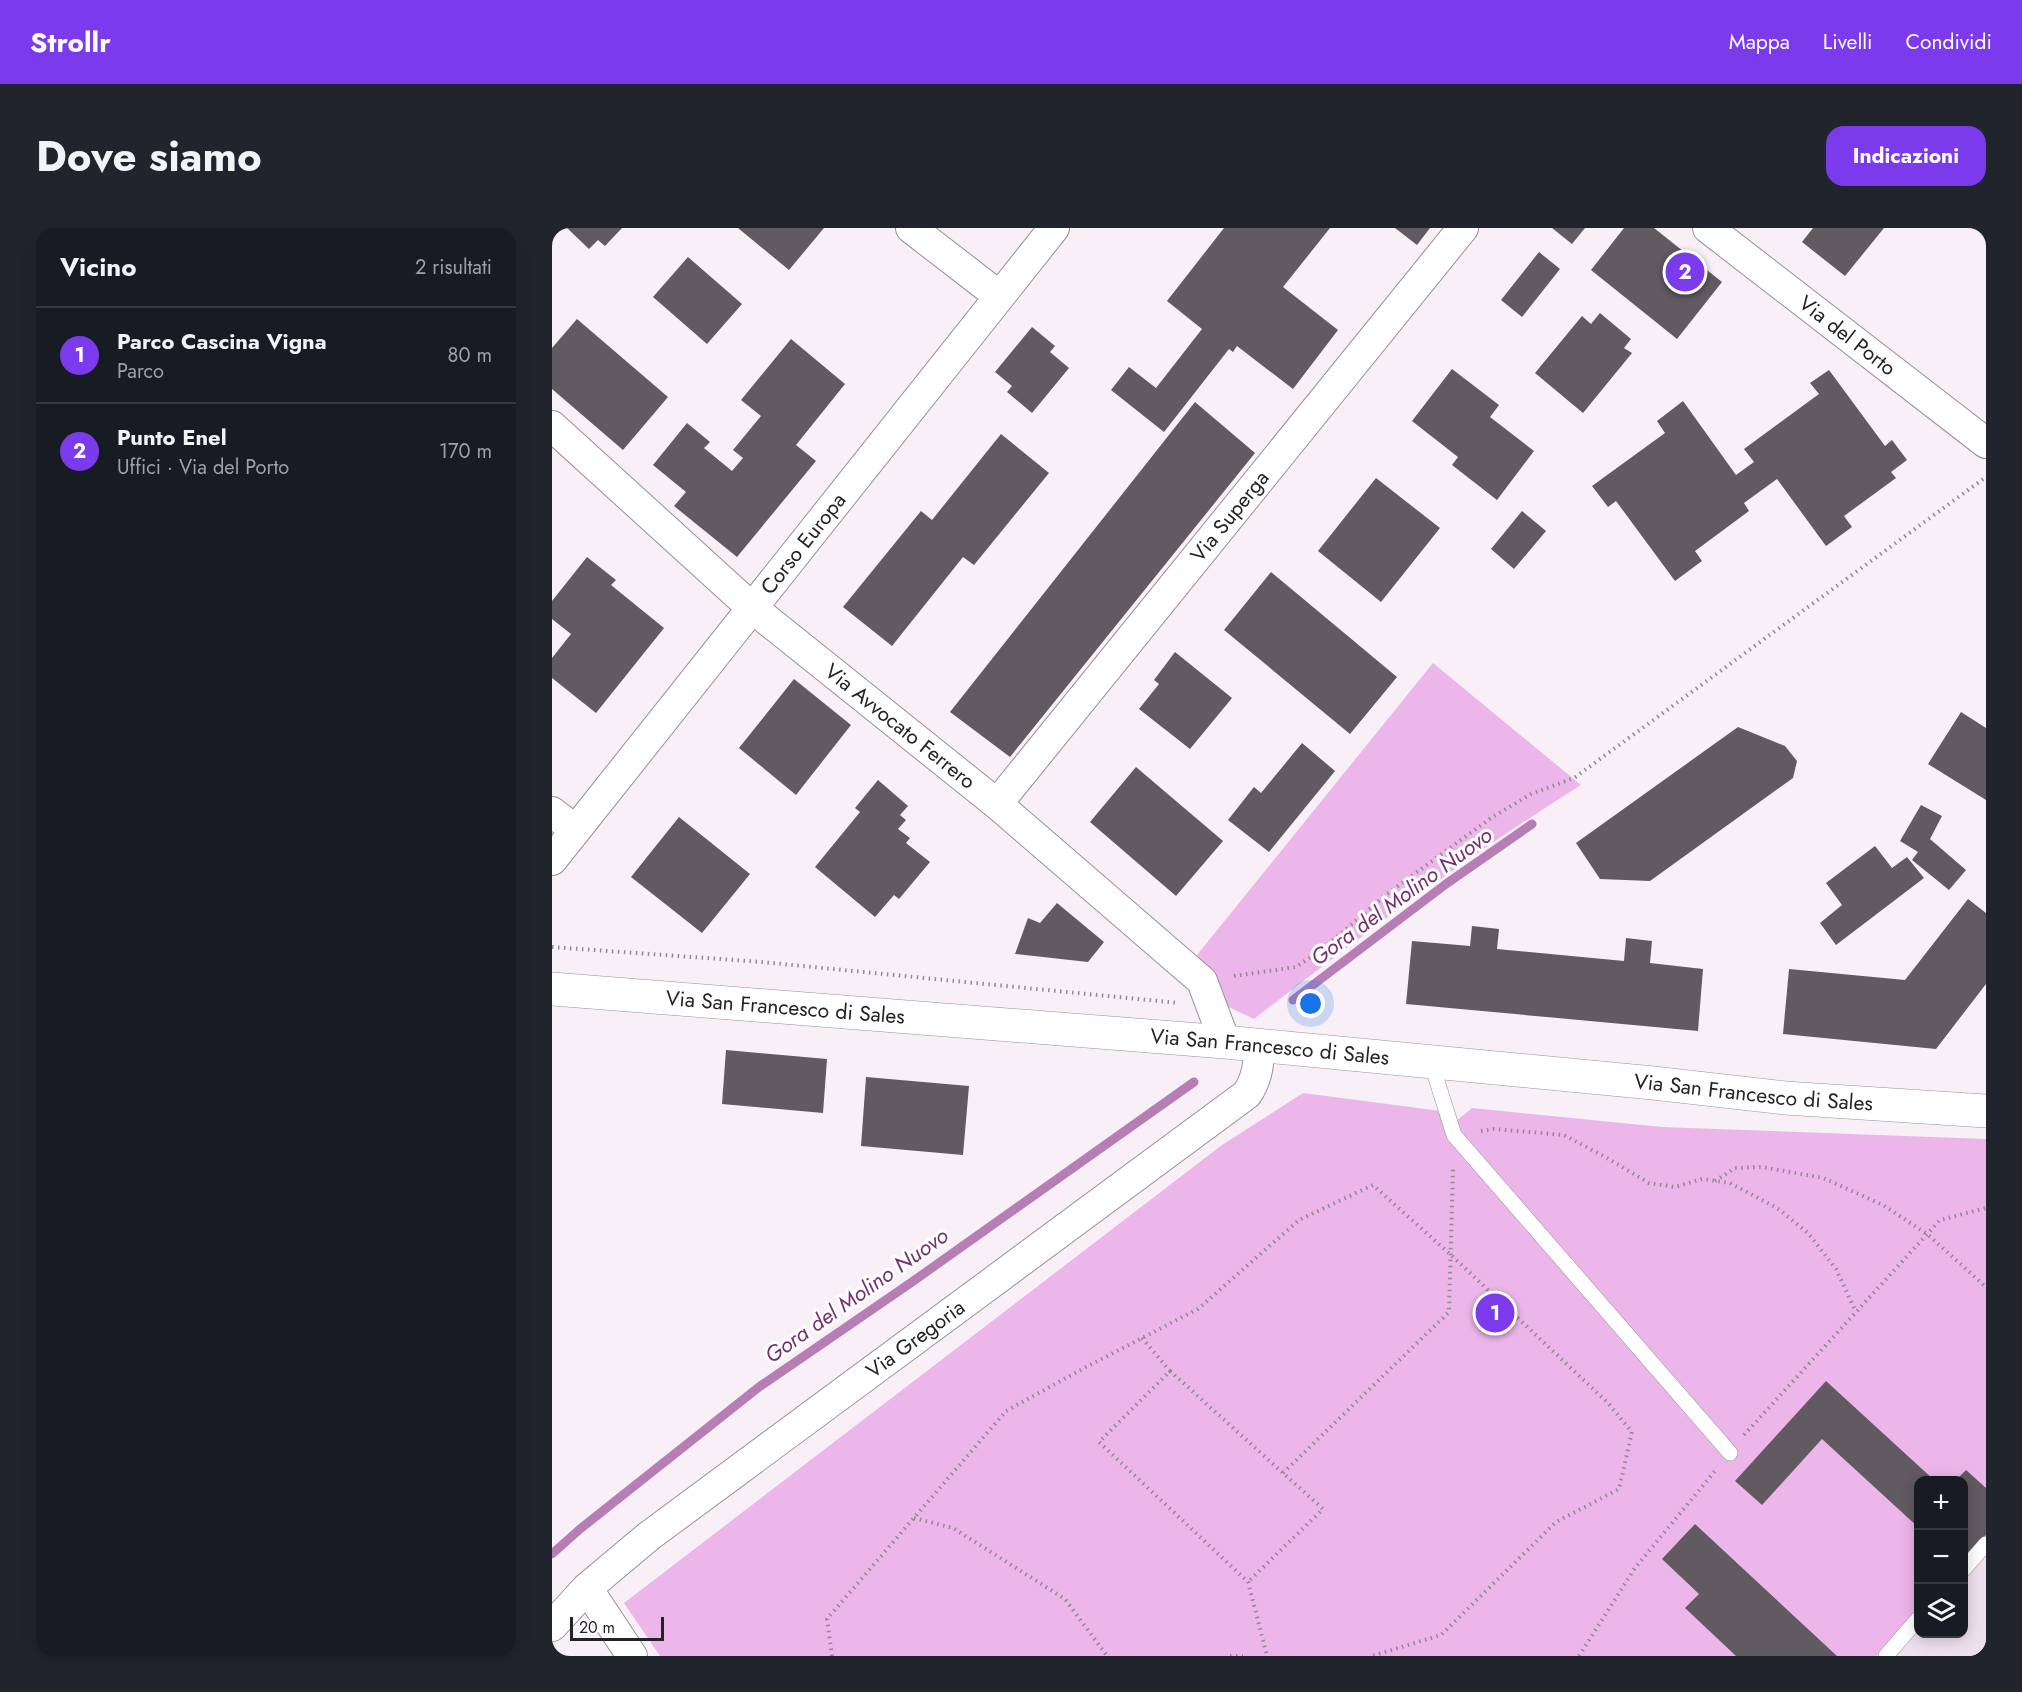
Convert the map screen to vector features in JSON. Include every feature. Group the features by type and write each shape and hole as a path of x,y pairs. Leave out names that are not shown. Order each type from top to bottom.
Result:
{"main road":[{"name":"Via San Francesco di Sales","path":"552,989 1226,1042 1785,1098 1986,1111"}],"street":[{"path":"911,228 999,296"},
{"name":"Corso Europa","path":"552,860 1053,228"},
{"name":"Via Superga","path":"997,804 1463,228"},
{"name":"Via del Porto","path":"1708,228 1986,444"},
{"name":"Via Avvocato Ferrero","path":"552,426 752,607 997,804 1201,981 1226,1042"},
{"path":"552,812 575,830"},
{"name":"Via Gregoria","path":"552,1626 586,1587 649,1536 1246,1094 1259,1067 1259,1046"},
{"path":"586,1587 632,1656"}],"lane":[{"path":"1431,1062 1454,1135 1730,1453"},
{"path":"1968,1564 1986,1544"},
{"path":"1886,1656 1914,1624"}],"path":[{"path":"1201,981 1296,967 1324,948 1387,894 1491,818 1531,794 1574,778 1986,477"},
{"path":"1283,1473 1449,1312 1454,1135 1494,1129 1563,1135 1649,1184 1675,1187 1702,1179 1730,1183 1777,1208 1808,1233 1836,1269 1856,1312"},
{"path":"1715,1181 1735,1168 1762,1167 1823,1178 1882,1205 1927,1234 1986,1287"},
{"path":"832,1656 827,1619 1006,1411 1198,1309 1299,1220 1373,1185 1608,1403 1632,1432 1618,1489 1556,1522 1441,1635 1372,1656"},
{"path":"1579,1656 1635,1568 1730,1453 1856,1312 1940,1220 1986,1208"},
{"path":"1142,1338 1170,1371 1323,1509 1248,1582"},
{"path":"1170,1371 1099,1443 1248,1582 1267,1656"},
{"path":"914,1518 953,1528 1065,1599 1107,1656"},
{"path":"1230,1656 1243,1656"}],"shaded area":[{"path":"1433,663 1581,785 1414,898 1254,1019 1212,999 1218,982 1197,955"},
{"path":"1303,1093 1441,1111 1445,1130 1472,1108 1662,1127 1986,1139 1986,1527 1968,1550 1968,1476 1914,1476 1914,1613 1877,1656 660,1656 624,1603 1222,1145"},
{"path":"1986,1554 1986,1656 1895,1656 1914,1635 1914,1638 1968,1638 1968,1574"}],"building":[{"path":"567,228 622,228 605,246 598,240 589,249"},
{"path":"738,228 824,228 789,270"},
{"path":"1224,228 1330,228 1283,287 1338,330 1293,389 1237,346 1233,352 1229,349 1164,432 1111,390 1129,367 1156,388 1202,329 1167,301"},
{"path":"1395,228 1430,228 1417,245"},
{"path":"1552,228 1585,228 1572,244"},
{"path":"1624,228 1654,228 1722,282 1677,339 1591,270"},
{"path":"1813,228 1884,228 1845,276 1802,242"},
{"path":"1539,252 1560,269 1522,317 1501,300"},
{"path":"688,257 742,304 707,344 653,297"},
{"path":"1600,313 1631,339 1624,348 1632,353 1583,413 1535,373 1582,316 1591,324"},
{"path":"577,319 668,397 623,450 552,389 552,348"},
{"path":"1032,327 1055,346 1050,352 1069,368 1032,413 1007,392 1012,386 995,372"},
{"path":"791,339 845,384 796,445 816,461 737,557 674,506 686,492 653,465 687,423 710,442 704,448 732,471 743,458 733,450 761,416 741,400"},
{"path":"1452,369 1499,405 1490,417 1534,451 1497,500 1452,465 1458,457 1412,421"},
{"path":"1829,370 1885,446 1892,440 1907,460 1891,472 1896,478 1844,516 1852,527 1826,546 1777,479 1744,503 1749,511 1695,551 1702,561 1675,581 1616,501 1608,507 1592,486 1665,433 1657,421 1683,401 1736,475 1754,462 1744,449 1819,394 1810,383"},
{"path":"1195,402 1255,453 1010,757 950,712"},
{"path":"1001,434 1049,473 974,565 963,557 892,646 843,607 921,511 932,520"},
{"path":"1376,478 1440,528 1381,602 1318,551"},
{"path":"1522,511 1546,531 1514,569 1491,549"},
{"path":"587,557 616,580 611,585 664,628 596,713 552,678 552,658 571,634 552,619 552,601"},
{"path":"1271,572 1397,677 1350,734 1224,630"},
{"path":"1175,652 1232,698 1190,749 1139,709 1159,684 1154,680"},
{"path":"794,679 851,725 796,795 739,748"},
{"path":"1961,712 1986,728 1986,800 1928,764"},
{"path":"1738,727 1785,746 1797,761 1793,778 1650,881 1600,879 1576,843"},
{"path":"1302,743 1335,771 1269,852 1228,820 1254,787 1261,793"},
{"path":"1136,767 1223,841 1176,896 1090,822"},
{"path":"878,780 908,806 900,815 906,820 898,829 910,838 906,843 930,862 899,899 894,895 875,917 815,867 860,812 855,808"},
{"path":"1921,805 1942,816 1930,839 1966,870 1949,890 1912,860 1918,852 1900,841"},
{"path":"679,817 750,874 702,933 631,877"},
{"path":"1875,846 1892,868 1907,857 1924,878 1836,945 1820,923 1842,905 1826,883"},
{"path":"1968,899 1986,913 1986,984 1936,1049 1783,1034 1789,969 1905,980"},
{"path":"1057,903 1104,942 1088,962 1015,954 1028,918 1040,923"},
{"path":"1472,926 1499,929 1497,949 1624,961 1626,938 1652,941 1650,963 1703,969 1698,1031 1406,1004 1412,941 1470,946"},
{"path":"726,1050 827,1059 823,1113 722,1104"},
{"path":"866,1077 969,1086 963,1155 861,1146"},
{"path":"1826,1381 1930,1476 1914,1476 1914,1523 1822,1439 1762,1505 1735,1481"},
{"path":"1966,1470 1986,1488 1986,1535 1968,1555 1968,1476 1960,1476"},
{"path":"1695,1524 1837,1656 1736,1656 1685,1608 1699,1594 1662,1559"}],"waterway":[{"name":"Gora del Molino Nuovo","path":"1293,1000 1446,884 1532,824"},
{"name":"Gora del Molino Nuovo","path":"552,1554 580,1529 759,1387 912,1282 1194,1082"}],"place":[{"name":"Punto Enel","path":"1685,272"},
{"name":"Parco Cascina Vigna","path":"1495,1313"}]}
